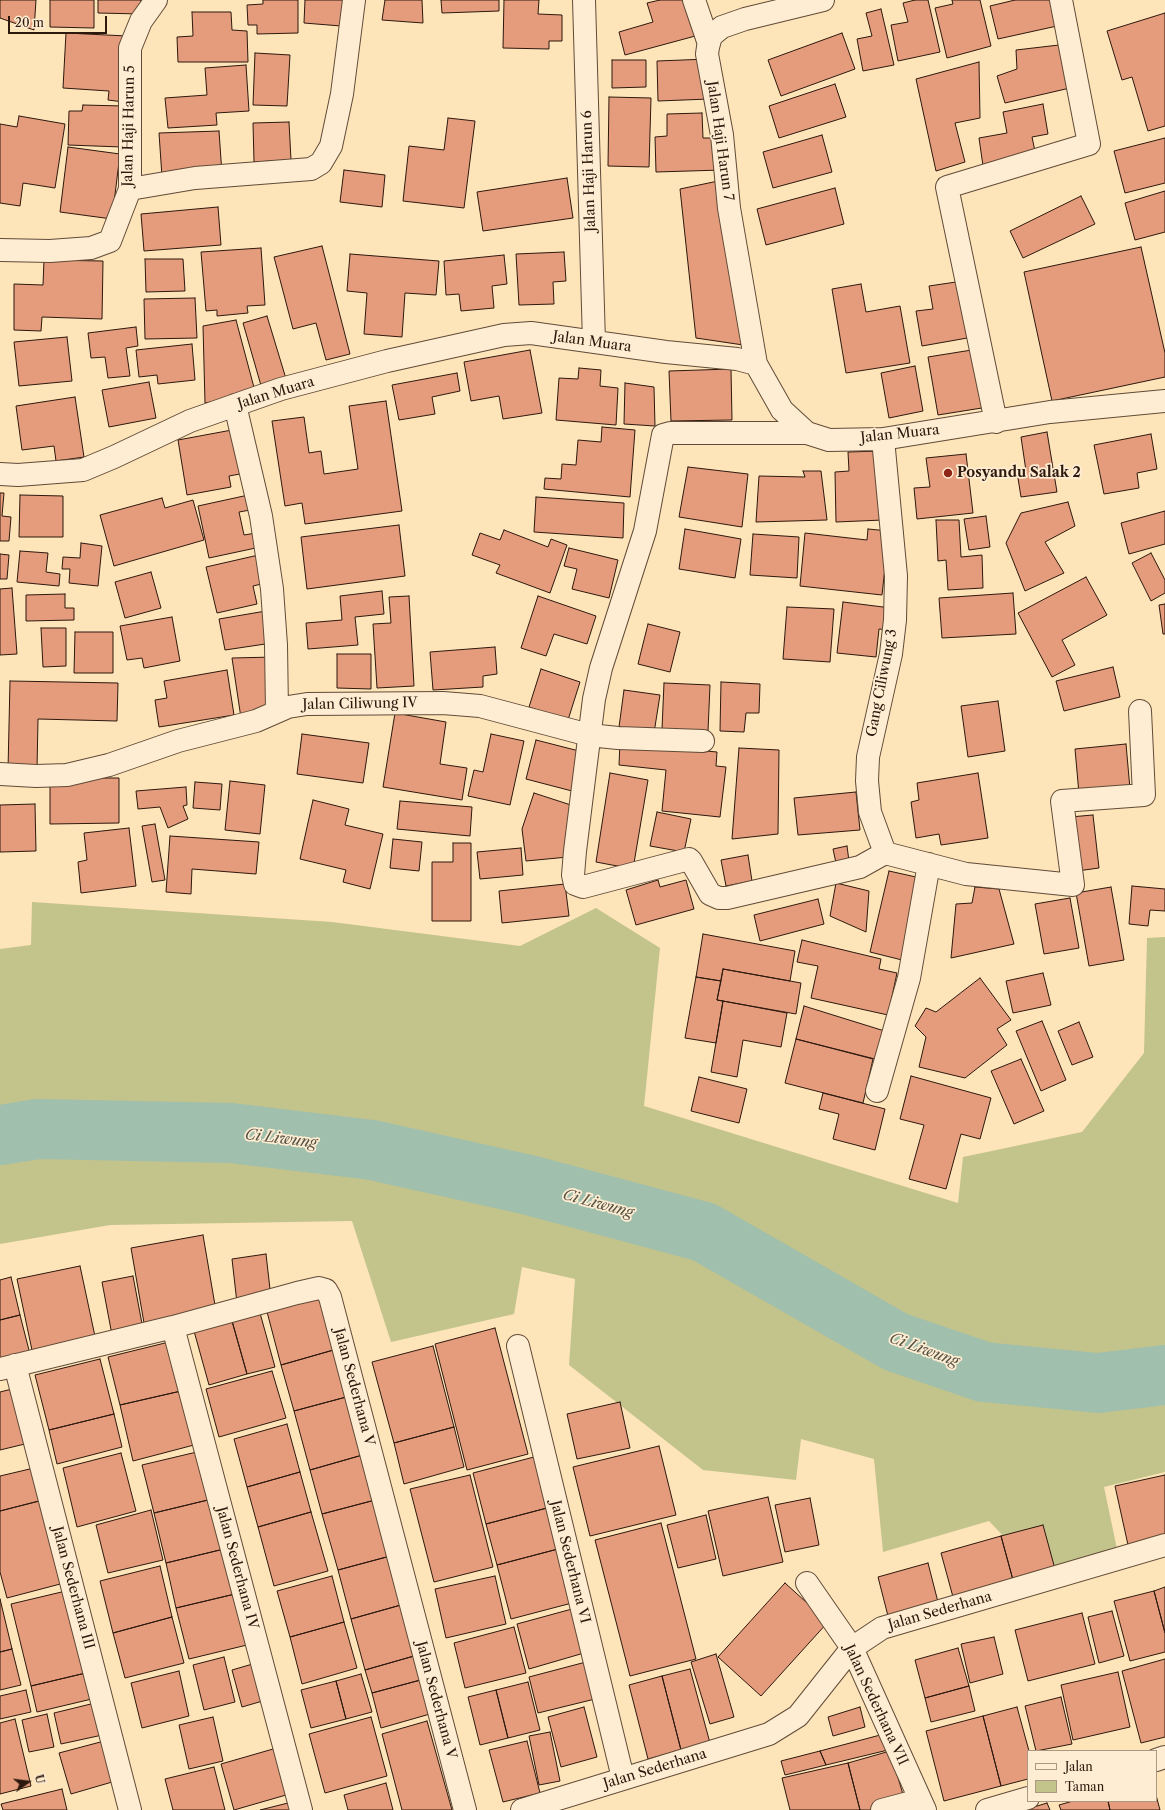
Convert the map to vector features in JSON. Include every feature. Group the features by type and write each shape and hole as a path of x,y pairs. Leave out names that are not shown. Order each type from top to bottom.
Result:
{"street":[{"name":"Jalan Haji Harun 5","path":"0,250 91,248 110,241 130,189 130,48 141,21 156,0"},
{"path":"130,189 194,178 311,169 321,163 331,146 342,94 354,0"},
{"name":"Jalan Haji Harun 6","path":"584,0 594,342"},
{"name":"Jalan Haji Harun 7","path":"694,0 708,41 707,54 722,135 729,208 756,364"},
{"path":"708,41 715,32 745,19 822,0"},
{"path":"996,422 947,187 1089,144 1061,0"},
{"name":"Jalan Muara","path":"0,474 18,475 83,470 190,422 281,389 387,361 504,334 531,334 666,352 737,359 756,364 782,410 807,433 829,440 883,439 996,422 1050,412 1165,401"},
{"path":"235,405 270,568 276,645 278,711"},
{"path":"807,433 670,433 663,435 645,531 601,668 594,699 573,875 575,884 583,887 688,859 691,861 710,894 719,898 727,898 860,867 885,853 966,874 1073,885 1062,801 1144,795 1140,711"},
{"name":"Gang Ciliwung 3","path":"883,439 896,576 895,620 891,654 868,757 867,781 870,812 885,853"},
{"name":"Jalan Ciliwung IV","path":"0,774 36,776 67,775 109,766 178,742 256,721 288,707 307,704 443,703 480,706 589,735 618,738 703,741"},
{"path":"877,1091 909,978 930,864"},
{"name":"Jalan Sederhana V","path":"7,1367 173,1327 297,1293 319,1288 326,1290 330,1297 465,1810"},
{"name":"Jalan Sederhana IV","path":"173,1327 301,1810"},
{"name":"Jalan Sederhana VI","path":"518,1346 623,1778"},
{"name":"Jalan Sederhana III","path":"7,1367 130,1810"},
{"name":"Jalan Sederhana","path":"522,1810 769,1734 798,1716 852,1648 882,1628 1165,1545"},
{"name":"Jalan Sederhana VII","path":"807,1583 852,1648 922,1805"},
{"path":"987,1810 1027,1798"},
{"path":"882,1810 922,1805"}],"green space":[{"path":"32,902 332,922 520,946 596,908 660,948 644,1106 958,1203 963,1157 1082,1132 1144,1053 1147,938 1165,937 1165,1472 1104,1487 1117,1549 1044,1579 989,1521 883,1552 874,1459 801,1439 796,1480 703,1470 569,1365 575,1279 522,1267 514,1314 391,1342 352,1221 110,1225 0,1244 0,949 31,945"}],"building":[{"path":"0,0 36,0 34,30 0,18"},
{"path":"50,0 94,0 94,28 50,27"},
{"path":"98,0 141,0 141,14 98,13"},
{"path":"263,0 298,0 298,33 257,34 257,25 248,25 247,5 263,4"},
{"path":"305,0 343,0 341,26 304,23"},
{"path":"385,0 422,0 423,23 382,20"},
{"path":"441,0 499,0 499,11 442,13"},
{"path":"504,0 539,0 538,14 562,15 562,41 549,41 549,49 503,48"},
{"path":"660,0 689,0 699,35 625,55 619,32 653,22 647,3"},
{"path":"915,0 928,0 940,52 898,61 891,25 908,22 903,3"},
{"path":"952,0 980,0 991,46 947,58 935,8 953,4"},
{"path":"1015,0 1051,0 1057,26 998,39 990,6"},
{"path":"881,9 894,65 863,71 857,39 872,36 866,13"},
{"path":"192,12 231,12 232,30 247,31 248,62 178,62 177,37 193,36"},
{"path":"1165,13 1165,126 1148,131 1132,77 1122,80 1107,31"},
{"path":"66,33 127,36 124,102 108,100 109,91 63,88"},
{"path":"842,33 855,69 781,96 768,60"},
{"path":"1059,45 1070,88 1005,103 997,76 1017,69 1016,50"},
{"path":"255,53 290,55 287,106 253,105"},
{"path":"708,59 709,99 658,101 657,61"},
{"path":"612,60 646,60 646,87 612,88"},
{"path":"979,62 980,118 955,123 965,162 936,171 916,79"},
{"path":"246,65 249,111 216,113 217,125 168,128 165,98 207,95 205,68"},
{"path":"835,84 846,117 779,138 769,106"},
{"path":"609,97 651,98 649,167 608,166"},
{"path":"1043,104 1048,134 1032,137 1036,156 983,166 979,138 1007,133 1003,112"},
{"path":"83,105 123,106 122,147 68,145 69,111 82,111"},
{"path":"702,113 703,138 721,138 722,170 656,172 655,137 667,136 667,114"},
{"path":"19,116 65,124 55,188 23,183 20,206 0,203 0,124 17,127"},
{"path":"448,118 475,121 464,208 403,201 409,146 444,150"},
{"path":"289,122 291,160 254,162 253,123"},
{"path":"219,131 222,174 162,177 159,133"},
{"path":"822,135 832,172 773,188 763,152"},
{"path":"1165,138 1165,183 1125,193 1114,151"},
{"path":"68,147 120,154 112,219 60,212"},
{"path":"344,170 385,175 382,207 340,202"},
{"path":"567,178 573,218 483,231 477,192"},
{"path":"723,180 750,346 696,338 680,189"},
{"path":"835,188 844,224 766,245 757,209"},
{"path":"1165,191 1165,232 1135,240 1125,203"},
{"path":"1081,196 1095,224 1023,258 1010,231"},
{"path":"218,207 221,245 144,251 141,214"},
{"path":"322,246 350,354 326,360 316,323 293,329 274,257"},
{"path":"1141,247 1165,353 1165,377 1052,401 1024,272"},
{"path":"261,248 265,305 247,306 248,313 217,316 217,310 206,311 201,252"},
{"path":"564,252 566,281 553,282 554,304 519,305 516,254"},
{"path":"350,254 439,261 436,295 405,293 402,337 364,334 367,293 347,291"},
{"path":"504,255 507,284 492,286 494,308 461,311 459,294 446,295 444,261"},
{"path":"145,259 183,259 185,291 146,292"},
{"path":"44,260 103,261 102,319 42,317 41,331 14,330 14,284 43,285"},
{"path":"963,281 973,337 922,346 916,311 933,309 929,286"},
{"path":"861,284 866,312 900,306 910,363 846,373 832,289"},
{"path":"195,298 197,338 145,339 144,299"},
{"path":"267,316 287,382 262,389 243,323"},
{"path":"236,320 256,395 205,403 203,326"},
{"path":"136,327 138,346 126,348 130,376 108,378 105,357 91,358 88,333"},
{"path":"67,337 72,381 19,386 14,342"},
{"path":"192,344 195,380 158,384 157,375 139,377 136,350"},
{"path":"978,349 988,407 938,415 928,357"},
{"path":"530,350 542,413 503,419 499,396 471,401 464,362"},
{"path":"915,366 923,411 889,418 881,373"},
{"path":"579,368 601,370 600,386 618,388 616,425 556,420 559,378 578,379"},
{"path":"731,369 732,420 671,421 669,371"},
{"path":"457,373 460,391 432,397 435,414 399,420 392,385"},
{"path":"149,382 156,418 109,427 102,390"},
{"path":"625,383 654,387 655,426 624,424"},
{"path":"75,397 84,457 56,461 54,446 22,450 16,406"},
{"path":"386,401 402,511 305,524 302,503 285,506 272,421 304,417 309,453 321,451 324,474 358,469 349,406"},
{"path":"602,427 635,430 630,497 544,489 545,478 561,479 562,464 576,465 578,440 601,442"},
{"path":"232,430 240,474 229,476 231,487 187,495 178,440"},
{"path":"1047,432 1057,492 1021,497 1017,472 1026,471 1021,437"},
{"path":"1151,434 1157,469 1137,473 1139,488 1104,494 1094,445"},
{"path":"880,451 883,520 836,522 835,472 849,471 848,452"},
{"name":"Posyandu Salak 2","path":"966,454 973,513 917,519 914,488 930,487 926,458"},
{"path":"688,467 748,474 742,527 679,517"},
{"path":"803,471 821,471 827,520 756,522 759,476 805,477"},
{"path":"0,493 4,493 2,516 11,517 9,541 0,541"},
{"path":"253,494 256,509 239,512 244,535 262,532 265,546 209,558 198,506"},
{"path":"20,495 63,496 63,537 19,537"},
{"path":"536,497 624,503 623,538 534,532"},
{"path":"162,498 165,508 193,500 204,540 114,566 100,515"},
{"path":"1068,502 1075,526 1045,542 1064,573 1025,591 1006,543 1021,513"},
{"path":"1165,511 1165,544 1129,554 1121,523"},
{"path":"986,516 990,547 969,550 964,519"},
{"path":"936,520 959,520 961,557 982,555 983,588 948,590 946,560 938,561"},
{"path":"399,525 405,576 307,589 301,537"},
{"path":"685,529 741,539 735,578 679,569"},
{"path":"868,529 889,531 882,595 800,586 805,533 867,540"},
{"path":"504,530 548,547 551,539 567,545 550,593 496,573 500,565 472,555 480,533 500,540"},
{"path":"753,534 799,537 797,578 750,575"},
{"path":"81,543 102,546 98,586 69,583 70,569 62,569 63,557 80,558"},
{"path":"569,548 618,560 609,598 572,589 577,569 564,566"},
{"path":"20,551 48,553 46,572 60,574 59,586 17,582"},
{"path":"1151,553 1165,580 1165,593 1151,601 1132,563"},
{"path":"0,554 9,555 7,579 0,579"},
{"path":"263,554 270,582 253,586 257,604 217,613 206,567"},
{"path":"151,572 161,608 125,618 115,582"},
{"path":"1086,577 1107,615 1062,640 1075,665 1052,677 1018,613"},
{"path":"12,588 17,654 0,655 0,589"},
{"path":"382,591 384,614 355,617 358,645 308,649 306,623 342,620 340,596"},
{"path":"1013,593 1016,634 942,638 939,598"},
{"path":"65,594 65,608 74,608 74,620 26,621 26,595"},
{"path":"409,596 414,686 377,688 373,624 391,623 389,597"},
{"path":"538,596 596,616 587,644 554,634 546,656 521,648"},
{"path":"843,602 891,608 888,630 879,629 876,657 837,653"},
{"path":"1165,604 1165,634 1163,634 1159,605"},
{"path":"787,607 834,609 830,662 783,659"},
{"path":"266,611 272,643 225,650 219,619"},
{"path":"172,617 180,661 144,668 142,658 127,660 120,626"},
{"path":"648,624 680,632 670,672 638,664"},
{"path":"41,628 66,628 66,666 43,667"},
{"path":"75,632 113,632 113,673 74,673"},
{"path":"495,647 497,674 483,676 483,687 433,690 430,652"},
{"path":"337,654 371,654 371,689 337,688"},
{"path":"275,657 270,713 241,718 232,658"},
{"path":"1113,667 1120,697 1064,711 1056,681"},
{"path":"541,669 580,682 568,720 529,707"},
{"path":"227,670 234,715 159,727 155,700 167,698 164,681"},
{"path":"10,681 118,683 117,721 38,719 37,770 8,770"},
{"path":"721,682 760,684 759,713 746,713 744,732 720,731"},
{"path":"664,683 710,685 708,731 662,729"},
{"path":"624,690 660,695 654,733 619,727"},
{"path":"998,701 1005,751 968,757 961,706"},
{"path":"395,713 446,722 440,764 467,768 462,800 383,787"},
{"path":"302,734 369,743 363,783 297,774"},
{"path":"491,734 524,741 510,805 468,796 474,770 483,772"},
{"path":"536,740 583,752 572,791 526,779"},
{"path":"620,743 717,752 716,766 726,767 720,817 662,811 666,770 619,765"},
{"path":"1126,744 1130,789 1079,794 1075,749"},
{"path":"739,748 779,750 778,834 732,839"},
{"path":"610,773 648,780 633,869 596,862"},
{"path":"978,773 988,838 941,845 939,834 916,838 911,802 919,800 917,783"},
{"path":"50,778 119,778 119,823 50,824"},
{"path":"230,781 265,785 260,834 225,830"},
{"path":"195,782 222,784 220,810 193,808"},
{"path":"186,787 187,805 183,806 188,819 168,828 160,807 138,809 136,791"},
{"path":"856,792 860,830 798,835 794,798"},
{"path":"534,793 577,807 568,857 526,861 522,829"},
{"path":"313,800 349,809 345,825 383,834 370,889 343,882 346,870 300,859"},
{"path":"400,801 472,807 470,836 397,829"},
{"path":"35,804 36,851 0,852 0,805"},
{"path":"657,812 691,819 684,852 650,846"},
{"path":"1093,815 1099,868 1077,871 1070,817"},
{"path":"155,824 165,880 152,882 142,826"},
{"path":"129,828 136,886 81,893 78,862 87,860 84,833"},
{"path":"170,836 259,842 256,874 192,869 191,894 166,892"},
{"path":"393,839 422,842 419,871 390,868"},
{"path":"453,843 471,843 471,921 432,921 432,862 453,862"},
{"path":"847,846 849,861 836,863 833,849"},
{"path":"521,848 523,875 480,879 477,852"},
{"path":"748,855 752,881 726,886 721,860"},
{"path":"889,871 925,879 906,961 870,952"},
{"path":"658,880 660,887 686,880 694,909 636,925 626,890"},
{"path":"836,883 869,891 866,932 830,916"},
{"path":"565,884 569,916 502,923 499,891"},
{"path":"1132,886 1165,889 1165,911 1150,910 1148,926 1129,924"},
{"path":"975,887 999,889 1014,944 951,958 956,904 972,903"},
{"path":"1111,887 1124,960 1089,966 1076,893"},
{"path":"1070,898 1079,948 1044,954 1035,904"},
{"path":"818,899 824,924 760,941 754,915"},
{"path":"703,934 795,951 790,981 723,969 721,981 696,977"},
{"path":"802,940 881,959 879,969 897,973 888,1015 811,998 818,966 797,962"},
{"path":"723,969 801,983 796,1014 717,1000"},
{"path":"1043,973 1051,1005 1013,1013 1006,981"},
{"path":"696,977 721,981 717,1000 723,1001 716,1043 685,1038"},
{"path":"980,978 1011,1020 997,1029 1007,1045 965,1078 919,1067 926,1037 915,1026 926,1008 936,1012"},
{"path":"723,1001 787,1013 781,1047 743,1040 737,1077 711,1072"},
{"path":"804,1006 891,1033 883,1061 796,1039"},
{"path":"1042,1021 1066,1080 1041,1091 1016,1031"},
{"path":"1079,1022 1093,1057 1072,1065 1058,1031"},
{"path":"796,1039 873,1059 863,1103 785,1083"},
{"path":"1021,1059 1044,1111 1014,1124 991,1071"},
{"path":"911,1076 991,1098 980,1139 961,1134 946,1189 909,1179 924,1125 900,1119"},
{"path":"699,1077 747,1089 739,1123 691,1111"},
{"path":"823,1093 885,1109 875,1150 833,1139 839,1114 819,1109"},
{"path":"203,1235 216,1311 144,1323 131,1248"},
{"path":"266,1254 271,1298 237,1303 232,1259"},
{"path":"80,1266 96,1341 33,1355 17,1279"},
{"path":"133,1276 143,1329 112,1335 102,1282"},
{"path":"11,1277 20,1315 0,1320 0,1280"},
{"path":"322,1293 337,1349 281,1365 266,1308"},
{"path":"260,1313 275,1367 247,1374 232,1321"},
{"path":"20,1315 31,1358 0,1365 0,1320"},
{"path":"232,1321 247,1374 209,1385 194,1331"},
{"path":"495,1328 528,1454 467,1470 435,1344"},
{"path":"169,1342 181,1391 120,1405 108,1357"},
{"path":"433,1346 454,1427 394,1443 372,1362"},
{"path":"337,1349 350,1396 294,1411 281,1365"},
{"path":"100,1359 114,1414 49,1430 35,1375"},
{"path":"272,1371 286,1418 219,1437 206,1389"},
{"path":"16,1388 29,1443 0,1450 0,1392"},
{"path":"181,1391 194,1445 133,1461 120,1405"},
{"path":"350,1396 366,1454 310,1470 294,1411"},
{"path":"620,1402 630,1448 577,1459 567,1414"},
{"path":"114,1414 122,1447 57,1464 49,1430"},
{"path":"287,1424 300,1472 247,1487 234,1439"},
{"path":"454,1427 464,1467 404,1484 394,1443"},
{"path":"659,1446 676,1515 590,1536 573,1467"},
{"path":"201,1451 212,1499 154,1513 142,1465"},
{"path":"121,1453 136,1511 77,1527 63,1468"},
{"path":"366,1454 379,1499 322,1514 310,1470"},
{"path":"534,1457 547,1508 486,1524 473,1473"},
{"path":"34,1468 43,1500 0,1511 0,1476"},
{"path":"300,1472 311,1512 258,1527 247,1487"},
{"path":"470,1475 493,1567 434,1582 410,1489"},
{"path":"1165,1475 1165,1537 1128,1545 1115,1486"},
{"path":"768,1497 783,1562 723,1576 708,1511"},
{"path":"810,1498 819,1545 785,1552 775,1505"},
{"path":"212,1499 224,1549 166,1563 154,1513"},
{"path":"379,1499 394,1555 338,1570 322,1514"},
{"path":"43,1500 64,1583 7,1598 0,1572 0,1511"},
{"path":"547,1508 558,1549 497,1565 486,1524"},
{"path":"151,1510 163,1560 108,1573 96,1525"},
{"path":"311,1512 328,1571 274,1586 258,1527"},
{"path":"706,1515 716,1559 678,1568 667,1525"},
{"path":"661,1523 696,1659 630,1676 595,1540"},
{"path":"1043,1525 1055,1569 1013,1580 1001,1536"},
{"path":"1001,1536 1013,1580 953,1597 941,1553"},
{"path":"224,1549 235,1594 176,1608 166,1563"},
{"path":"558,1549 572,1603 511,1619 497,1565"},
{"path":"394,1555 408,1603 351,1619 338,1570"},
{"path":"928,1563 938,1602 888,1616 878,1577"},
{"path":"160,1566 172,1617 113,1633 100,1581"},
{"path":"332,1576 344,1622 290,1637 277,1591"},
{"path":"495,1576 506,1624 446,1638 435,1589"},
{"path":"785,1583 828,1622 761,1696 718,1657"},
{"path":"1165,1587 1165,1633 1154,1591"},
{"path":"70,1590 90,1672 31,1686 11,1604"},
{"path":"1154,1591 1165,1633 1165,1652 1130,1661 1114,1601"},
{"path":"235,1594 247,1645 189,1659 176,1608"},
{"path":"0,1599 12,1649 0,1652"},
{"path":"408,1603 421,1654 365,1670 351,1619"},
{"path":"572,1609 584,1653 529,1669 517,1624"},
{"path":"1112,1611 1124,1656 1099,1663 1088,1617"},
{"path":"1082,1613 1095,1664 1028,1681 1015,1630"},
{"path":"172,1617 184,1663 125,1678 113,1633"},
{"path":"344,1622 357,1668 302,1684 290,1637"},
{"path":"514,1627 526,1673 465,1688 454,1643"},
{"path":"994,1637 1003,1674 970,1683 961,1644"},
{"path":"958,1648 969,1686 925,1698 915,1660"},
{"path":"12,1649 21,1685 0,1690 0,1652"},
{"path":"421,1654 428,1678 372,1693 365,1670"},
{"path":"716,1654 734,1717 710,1724 691,1662"},
{"path":"224,1657 235,1702 204,1710 193,1665"},
{"path":"1165,1659 1165,1737 1141,1743 1122,1671"},
{"path":"586,1662 595,1699 538,1713 529,1677"},
{"path":"256,1663 266,1700 242,1707 232,1670"},
{"path":"690,1669 710,1743 681,1750 662,1676"},
{"path":"179,1671 189,1716 142,1728 131,1683"},
{"path":"90,1672 96,1698 37,1712 31,1686"},
{"path":"1118,1672 1130,1727 1073,1740 1061,1685"},
{"path":"361,1674 372,1712 346,1719 336,1681"},
{"path":"662,1676 681,1750 648,1759 629,1685"},
{"path":"428,1678 437,1712 381,1728 372,1693"},
{"path":"336,1681 346,1719 311,1728 301,1690"},
{"path":"528,1682 540,1730 508,1738 496,1690"},
{"path":"969,1686 975,1711 931,1722 925,1698"},
{"path":"26,1690 31,1712 0,1719 0,1696"},
{"path":"496,1690 508,1738 480,1745 468,1697"},
{"path":"1061,1697 1072,1744 1036,1750 1025,1706"},
{"path":"99,1702 107,1734 61,1744 54,1713"},
{"path":"584,1707 597,1757 561,1767 548,1717"},
{"path":"860,1707 865,1727 833,1736 828,1717"},
{"path":"1017,1707 1029,1750 1027,1750 1027,1779 1001,1786 983,1716"},
{"path":"47,1714 54,1747 29,1752 22,1720"},
{"path":"983,1716 1001,1786 944,1801 926,1731"},
{"path":"213,1717 223,1761 189,1769 179,1725"},
{"path":"371,1717 387,1776 325,1793 309,1734"},
{"path":"15,1719 31,1786 0,1794 0,1723"},
{"path":"427,1721 452,1810 402,1810 382,1734"},
{"path":"550,1732 560,1781 539,1785 529,1736"},
{"path":"884,1734 888,1750 826,1765 820,1751"},
{"path":"108,1740 119,1780 71,1794 59,1753"},
{"path":"527,1741 540,1793 503,1802 489,1750"},
{"path":"280,1747 293,1793 234,1810 221,1764"},
{"path":"820,1751 826,1765 785,1775 781,1761"},
{"path":"890,1751 905,1801 871,1810 860,1810 848,1763"},
{"path":"848,1763 860,1810 790,1810 782,1778"},
{"path":"214,1767 225,1810 173,1810 165,1779"},
{"path":"386,1783 393,1810 348,1810 344,1795"},
{"path":"62,1789 67,1810 3,1810 1,1804"},
{"path":"1157,1799 1160,1810 1110,1810 1108,1802 1157,1802"},
{"path":"296,1801 298,1810 260,1810"},
{"path":"1070,1802 1108,1802 1110,1810 1061,1810 1059,1805"},
{"path":"1047,1803 1050,1810 1024,1810"}],"waterway":[{"name":"Ci Liwung","path":"0,1135 38,1129 231,1133 372,1150 529,1185 704,1232 896,1342 984,1372 1098,1383 1165,1375"}],"place":[{"name":"Posyandu Salak 2","path":"948,473"}]}
